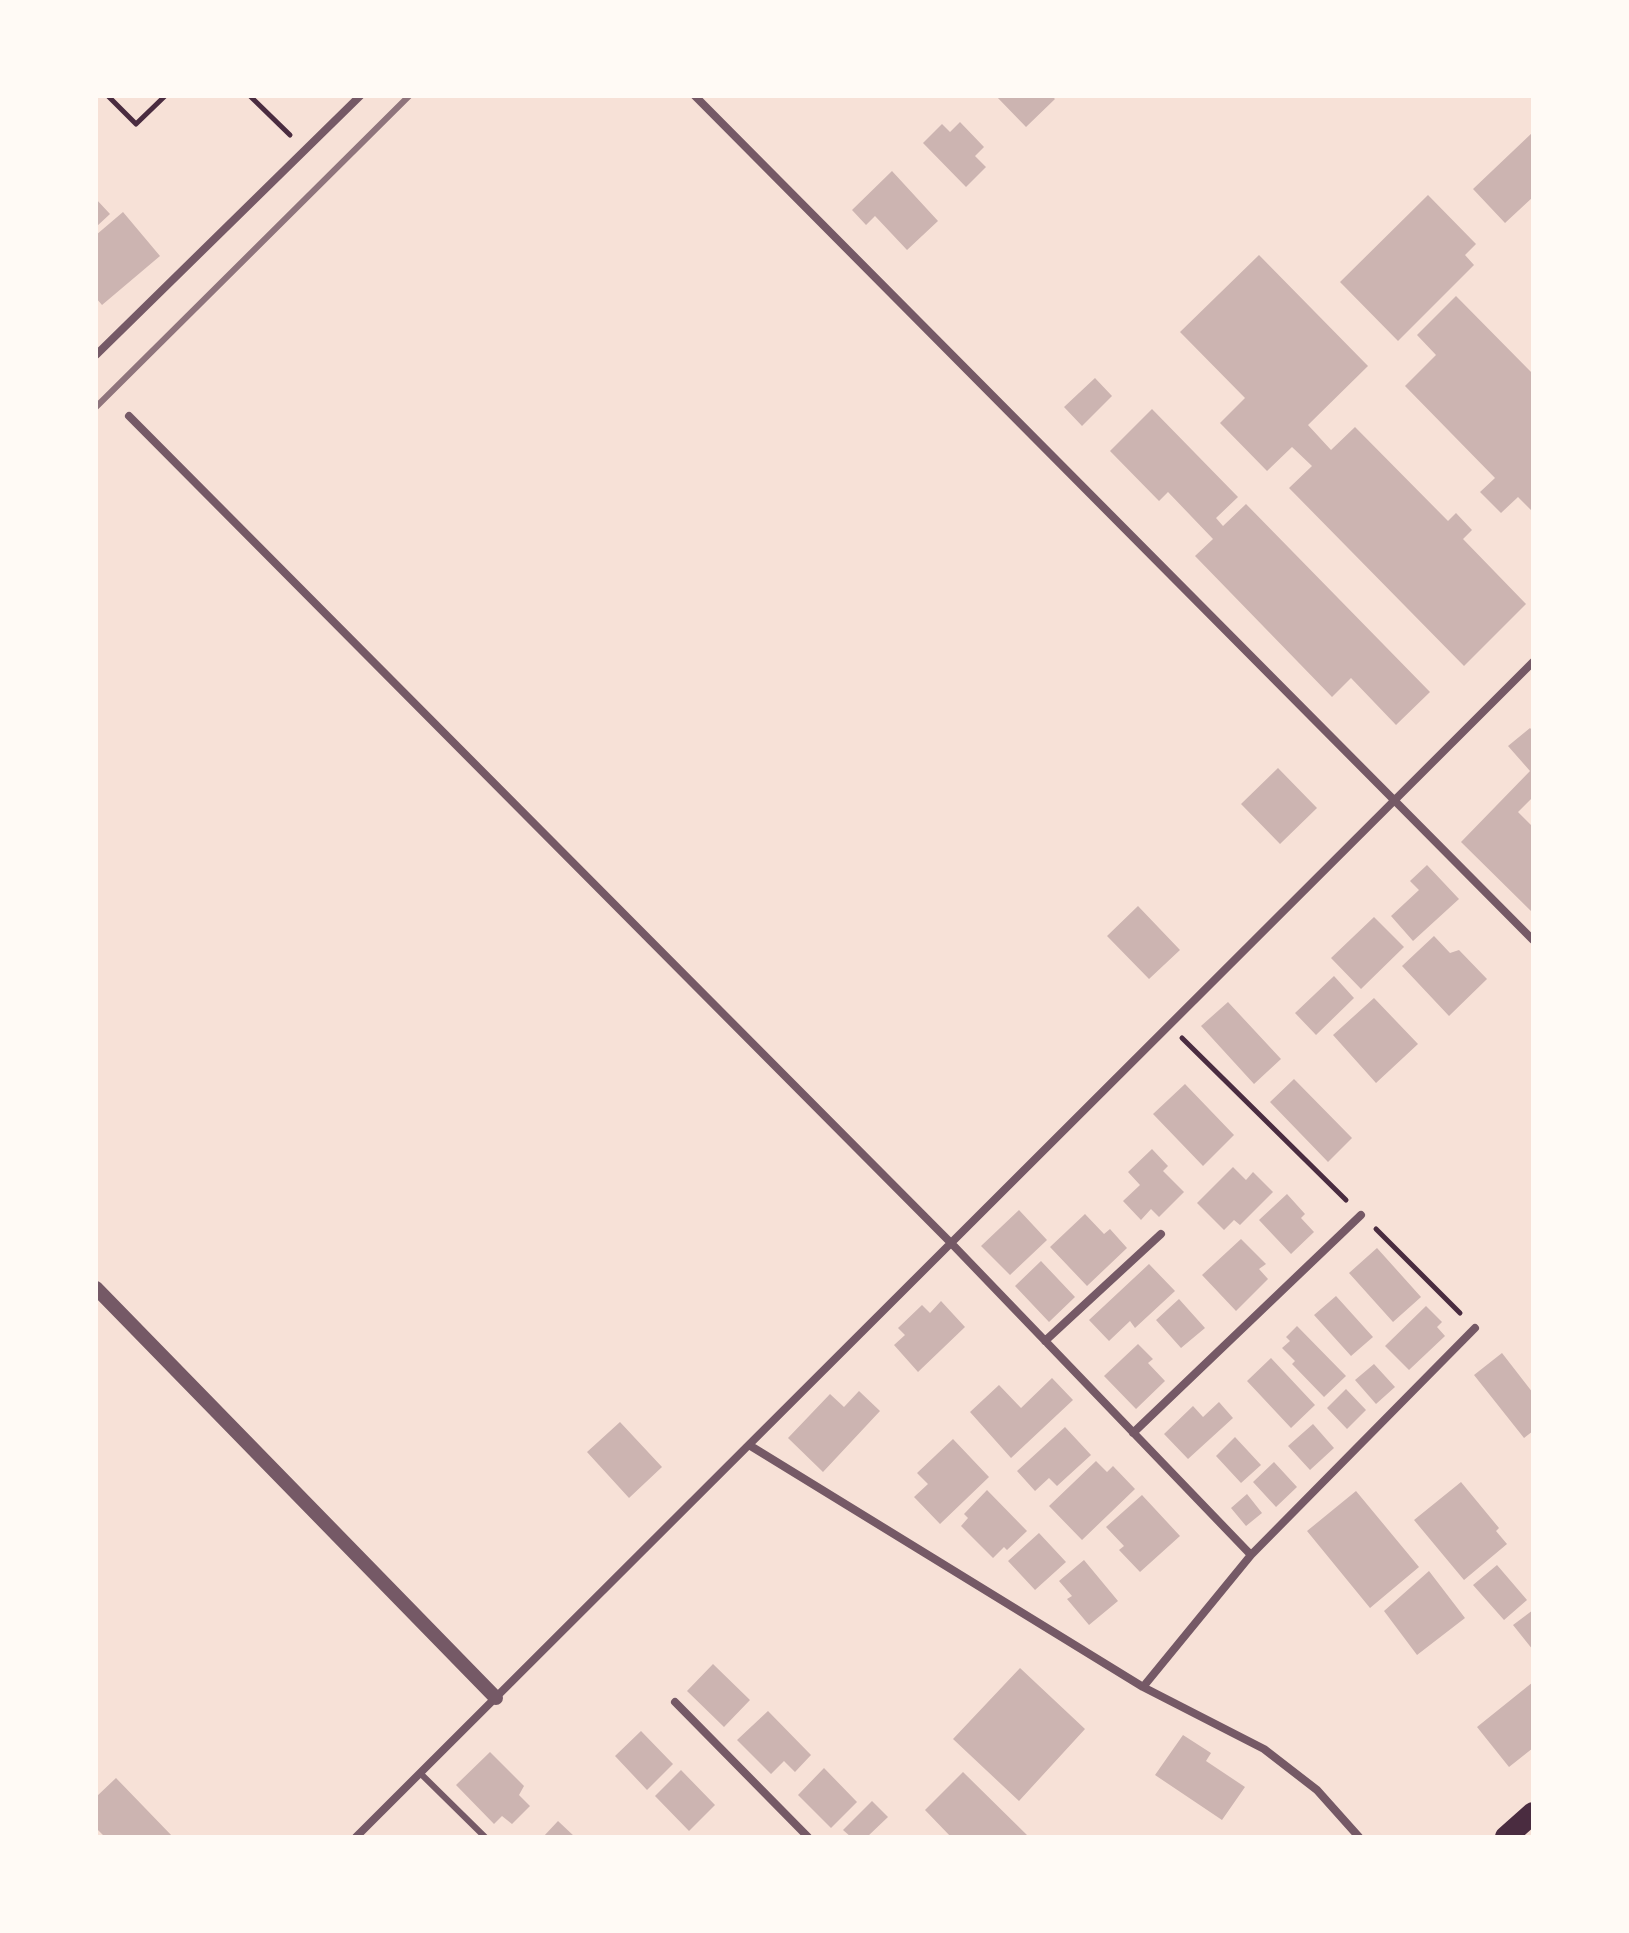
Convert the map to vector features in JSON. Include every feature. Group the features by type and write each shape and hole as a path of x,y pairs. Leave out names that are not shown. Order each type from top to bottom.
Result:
{"highway":[{"path":"1506,1837 1533,1813"}],"street":[{"path":"96,355 360,96"},
{"path":"695,96 1533,940"},
{"path":"129,416 952,1244 1251,1555"},
{"path":"356,1837 1533,662"},
{"path":"1133,1433 1361,1215"},
{"path":"1045,1341 1161,1234"},
{"path":"96,1288 496,1698"},
{"path":"1143,1687 1251,1555 1475,1328"},
{"path":"749,1445 1143,1687 1264,1749 1317,1790 1359,1837"},
{"path":"675,1702 808,1837"}],"lane":[{"path":"420,1773 485,1837"}],"path":[{"path":"108,96 136,124 165,96"},
{"path":"250,96 305,150"},
{"path":"1170,1026 1475,1328"}],"building":[{"path":"996,96 1052,96 1055,99 1026,127"},
{"path":"960,122 984,147 975,156 986,167 966,187 923,143 942,124 950,132"},
{"path":"1533,132 1533,197 1505,223 1473,189"},
{"path":"892,171 938,221 907,250 875,216 866,225 852,210"},
{"path":"1428,195 1476,244 1465,255 1474,265 1398,341 1340,282"},
{"path":"96,199 110,214 96,227"},
{"path":"123,212 160,256 102,305 96,298 96,235"},
{"path":"1259,255 1368,366 1308,425 1331,450 1355,427 1448,521 1456,513 1472,530 1463,539 1526,604 1464,666 1289,488 1312,466 1292,447 1267,471 1220,423 1245,398 1180,332"},
{"path":"1456,296 1533,374 1533,512 1518,497 1501,513 1480,492 1495,478 1405,386 1436,355 1417,335"},
{"path":"1095,378 1112,396 1082,426 1064,407"},
{"path":"1152,409 1238,497 1216,518 1223,526 1246,504 1430,692 1396,725 1351,678 1332,697 1195,556 1213,539 1168,492 1159,501 1110,451"},
{"path":"1530,728 1533,731 1533,797 1518,812 1533,827 1533,913 1461,842 1530,771 1508,746"},
{"path":"1278,768 1317,808 1280,844 1241,804"},
{"path":"1427,865 1459,899 1413,941 1391,916 1419,890 1410,881"},
{"path":"1138,906 1180,950 1149,979 1107,936"},
{"path":"1374,917 1404,947 1361,989 1331,958"},
{"path":"1434,936 1450,953 1459,950 1487,979 1449,1016 1402,966"},
{"path":"1334,976 1354,998 1316,1035 1295,1013"},
{"path":"1374,998 1418,1044 1376,1083 1333,1035"},
{"path":"1228,1002 1281,1059 1254,1084 1201,1026"},
{"path":"1294,1079 1352,1138 1328,1162 1270,1102"},
{"path":"1185,1084 1234,1135 1203,1166 1153,1114"},
{"path":"1152,1149 1168,1166 1163,1171 1184,1192 1159,1217 1151,1209 1141,1220 1123,1201 1140,1185 1128,1172"},
{"path":"1233,1167 1246,1180 1253,1172 1273,1192 1240,1225 1234,1220 1224,1230 1197,1203"},
{"path":"1287,1194 1305,1214 1301,1218 1314,1232 1291,1254 1259,1220"},
{"path":"1019,1210 1047,1240 1010,1275 981,1246"},
{"path":"1085,1214 1104,1234 1110,1229 1127,1248 1087,1286 1050,1247"},
{"path":"1241,1239 1266,1264 1259,1269 1268,1279 1236,1311 1202,1275"},
{"path":"1377,1248 1421,1297 1393,1322 1349,1273"},
{"path":"1041,1261 1075,1297 1049,1322 1015,1286"},
{"path":"1149,1264 1175,1291 1135,1328 1130,1321 1109,1341 1089,1320"},
{"path":"1336,1296 1373,1337 1351,1356 1314,1315"},
{"path":"1179,1299 1205,1328 1181,1348 1156,1320"},
{"path":"941,1301 965,1327 918,1372 894,1345 905,1335 898,1328 922,1305 930,1313"},
{"path":"1426,1306 1442,1322 1437,1327 1445,1336 1409,1370 1385,1346"},
{"path":"1297,1326 1346,1376 1324,1397 1292,1364 1295,1361 1282,1348 1290,1341 1286,1337"},
{"path":"1138,1344 1153,1359 1148,1363 1165,1381 1136,1409 1104,1376"},
{"path":"1502,1353 1533,1393 1533,1431 1524,1438 1474,1375"},
{"path":"1271,1358 1315,1405 1291,1428 1247,1381"},
{"path":"1374,1364 1395,1387 1376,1404 1355,1380"},
{"path":"1052,1378 1073,1400 1011,1458 970,1412 999,1385 1021,1408"},
{"path":"1346,1389 1366,1410 1347,1429 1327,1408"},
{"path":"859,1391 880,1411 823,1472 788,1438 830,1394 844,1407"},
{"path":"1219,1402 1233,1418 1188,1459 1164,1434 1193,1406 1203,1417"},
{"path":"620,1422 662,1467 629,1498 587,1452"},
{"path":"1313,1424 1334,1448 1310,1470 1288,1446"},
{"path":"1065,1427 1091,1455 1057,1486 1049,1478 1035,1491 1017,1471"},
{"path":"1235,1437 1261,1465 1241,1483 1216,1456"},
{"path":"953,1439 989,1477 940,1524 914,1497 928,1484 917,1473"},
{"path":"1096,1461 1107,1472 1113,1466 1135,1489 1082,1540 1049,1506"},
{"path":"1274,1462 1297,1487 1276,1507 1253,1482"},
{"path":"1461,1482 1499,1528 1496,1531 1507,1544 1464,1580 1414,1520"},
{"path":"987,1490 1027,1531 1007,1550 1004,1547 993,1558 961,1526 968,1518 964,1514"},
{"path":"1356,1491 1419,1567 1370,1608 1307,1531"},
{"path":"1247,1494 1262,1513 1246,1526 1231,1508"},
{"path":"1142,1495 1180,1536 1140,1572 1119,1550 1124,1546 1106,1527"},
{"path":"1039,1533 1066,1562 1035,1590 1008,1561"},
{"path":"1084,1560 1118,1601 1089,1625 1067,1599 1072,1596 1059,1581"},
{"path":"1497,1565 1527,1600 1504,1620 1473,1585"},
{"path":"1429,1571 1465,1618 1417,1655 1384,1611"},
{"path":"1533,1610 1533,1650 1513,1625"},
{"path":"713,1664 750,1700 724,1727 687,1691"},
{"path":"1020,1668 1085,1729 1019,1801 953,1739"},
{"path":"1533,1682 1533,1748 1509,1767 1477,1727"},
{"path":"768,1711 811,1755 795,1772 784,1761 771,1774 737,1740"},
{"path":"641,1731 673,1764 647,1790 615,1756"},
{"path":"1183,1735 1211,1753 1206,1761 1245,1787 1222,1820 1155,1775"},
{"path":"490,1752 524,1786 519,1795 530,1806 512,1824 502,1816 494,1824 456,1785"},
{"path":"824,1768 857,1802 831,1828 798,1795"},
{"path":"681,1770 715,1805 689,1831 655,1796"},
{"path":"963,1772 1029,1837 951,1837 925,1810"},
{"path":"116,1778 173,1837 105,1837 96,1828 96,1797"},
{"path":"872,1801 888,1817 867,1837 851,1837 843,1830"},
{"path":"558,1821 575,1837 543,1837"}],"railway":[{"path":"96,407 409,96"}]}
